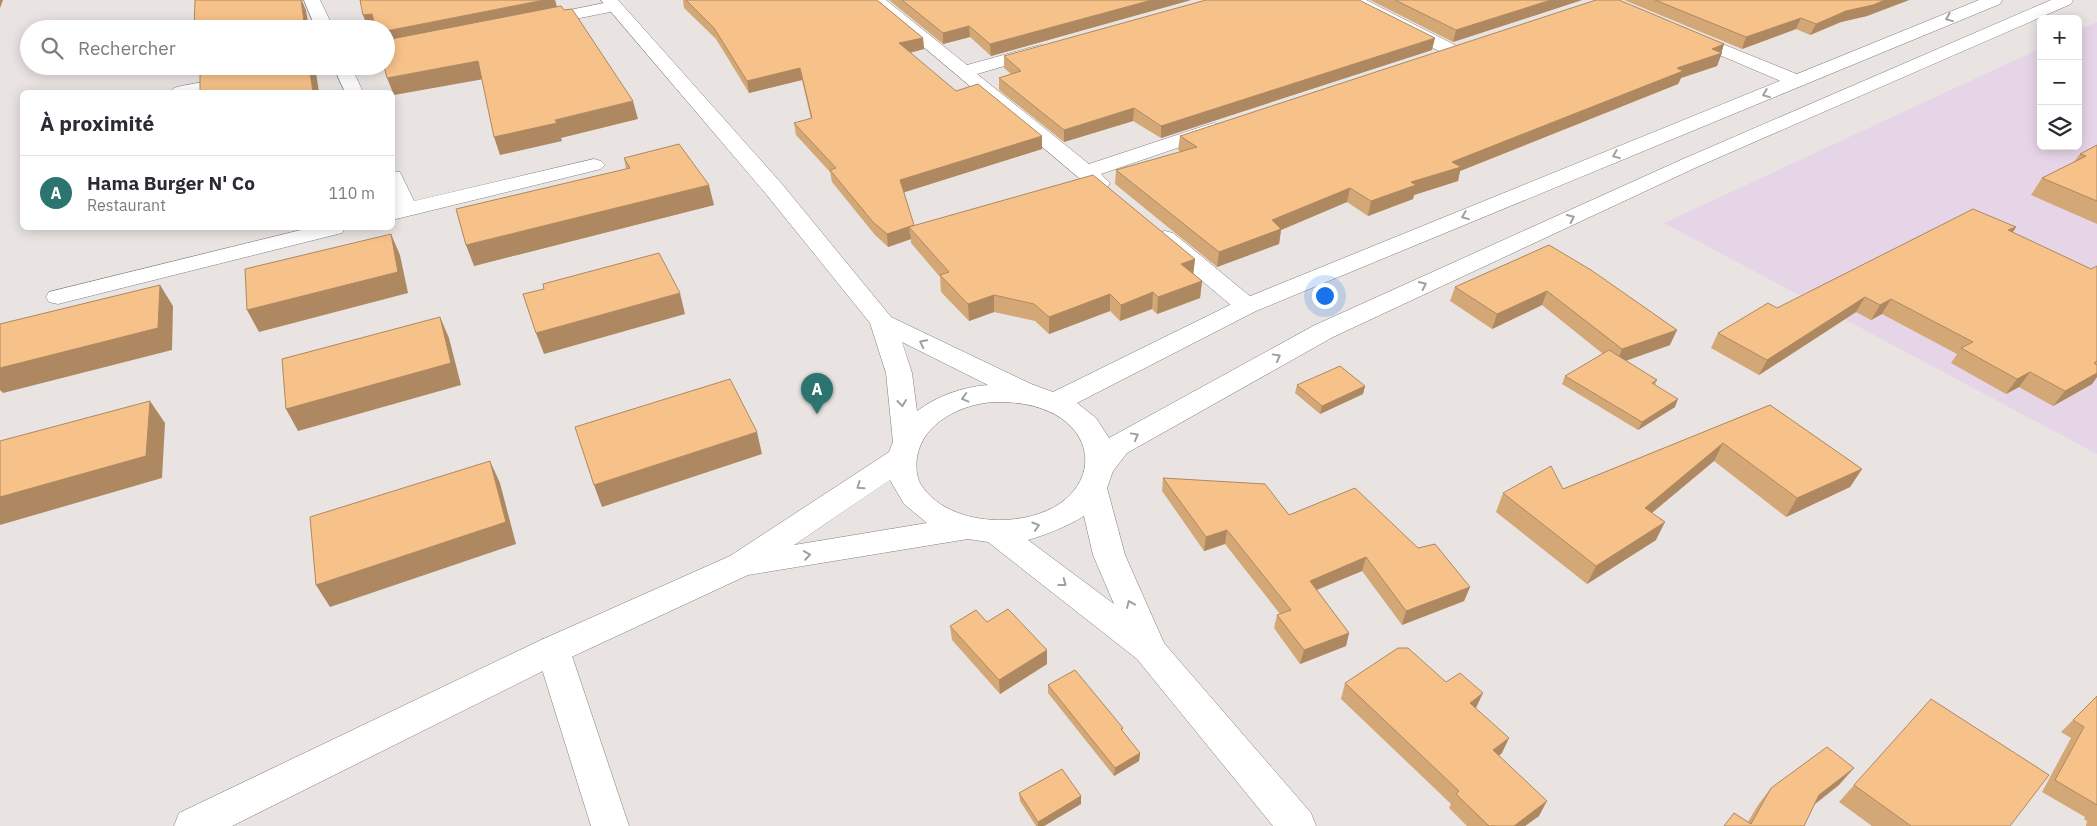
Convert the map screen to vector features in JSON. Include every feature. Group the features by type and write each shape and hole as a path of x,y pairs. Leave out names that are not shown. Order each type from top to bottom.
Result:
{"street":[{"path":"312,0 321,20"},
{"path":"876,0 1116,198"},
{"path":"1353,0 1451,50"},
{"path":"193,826 553,650 741,566 903,450 918,424 935,410 955,400 980,394 1006,392 1043,398 1120,371 1247,306 1994,0"},
{"path":"741,566 982,530 1025,529 1052,521 1076,507 1117,446 1324,331 1690,163 2065,0"},
{"path":"519,25 612,3 774,189 882,322 899,373 904,481 918,502 942,519 982,530 1149,649 1297,826"},
{"path":"1670,27 1798,81"},
{"path":"1423,59 1469,44"},
{"path":"964,72 1057,45"},
{"path":"346,75 353,90"},
{"path":"192,90 257,78"},
{"path":"1085,172 1235,122"},
{"path":"395,190 400,211 594,165"},
{"path":"1147,223 1247,306"},
{"path":"58,297 326,230"},
{"path":"882,322 951,358 1076,414 1091,429 1100,448 1097,478 1110,555 1149,649"},
{"path":"553,650 610,826"}],"shaded area":[{"path":"2097,22 2097,454 1664,223 2037,50 2037,150 2082,150 2082,28"}],"building":[{"path":"195,0 301,0 304,20 194,20"},
{"path":"360,0 544,0 395,29 395,20 374,20 372,14 363,15"},
{"path":"686,0 877,0 923,38 899,43 956,91 978,84 1042,136 900,180 914,225 887,234 873,222 830,170 836,168 794,123 812,118 800,68 747,81 714,28"},
{"path":"902,0 1152,0 990,44 969,26 943,33"},
{"path":"1206,0 1359,0 1435,38 1161,126 1134,108 1064,130 999,78 1021,71 1004,56"},
{"path":"1395,0 1551,0 1456,30"},
{"path":"1596,0 1619,0 1724,44 1712,49 1722,53 1677,68 1683,71 1452,162 1461,167 1411,182 1416,185 1371,201 1350,188 1272,220 1281,229 1219,252 1116,170 1197,147 1180,136"},
{"path":"1655,0 1885,0 1873,5 1846,11 1816,24 1801,18 1746,37"},
{"path":"561,6 564,10 572,9 633,101 555,120 557,123 494,137 478,61 387,78 386,75 395,75 395,38"},
{"path":"200,75 310,75 313,90 200,90"},
{"path":"679,144 709,185 466,245 456,209 630,168 624,158"},
{"path":"2097,145 2097,201 2042,178 2086,156 2080,154"},
{"path":"1093,175 1195,259 1181,264 1202,281 1158,297 1153,292 1121,305 1110,294 1049,317 1034,304 994,295 968,304 940,275 949,272 909,227"},
{"path":"1973,209 2016,227 2008,230 2091,269 2097,266 2097,361 2094,363 2097,365 2097,373 2065,391 2030,372 2017,379 1961,348 1973,342 1891,299 1880,305 1865,297 1767,360 1718,333 1768,303 1777,308"},
{"path":"391,234 398,272 247,310 245,269"},
{"path":"1549,245 1591,270 1677,330 1622,349 1547,291 1497,314 1455,287"},
{"path":"659,253 680,293 536,333 523,294 544,289 543,284"},
{"path":"160,285 158,328 0,368 0,324"},
{"path":"440,317 451,363 286,409 282,359"},
{"path":"1609,350 1657,380 1652,383 1678,399 1642,422 1565,376"},
{"path":"1340,366 1365,386 1322,406 1297,385"},
{"path":"730,379 757,432 594,485 575,427"},
{"path":"150,401 146,456 0,497 0,441"},
{"path":"1770,405 1862,469 1797,498 1723,443 1645,508 1665,522 1596,566 1503,493 1551,466 1563,489"},
{"path":"490,461 506,522 316,585 310,517"},
{"path":"1163,478 1265,484 1289,515 1355,488 1418,548 1435,544 1470,587 1406,611 1366,557 1310,581 1349,633 1304,650 1277,615 1291,610 1227,530 1206,537"},
{"path":"1008,609 1047,650 999,680 950,626 976,610 987,622"},
{"path":"1398,648 1408,648 1446,682 1460,673 1483,693 1470,703 1509,738 1493,750 1547,801 1514,826 1489,826 1456,794 1459,791 1345,683"},
{"path":"1075,670 1123,728 1121,729 1140,753 1115,768 1048,685"},
{"path":"2097,696 2097,805 2055,780 2084,727 2073,720"},
{"path":"1931,699 2049,775 2010,826 1911,826 1854,785"},
{"path":"1827,747 1854,768 1819,795 1804,826 1724,826 1734,813 1751,824 1771,788"},
{"path":"1062,769 1081,796 1038,822 1019,793"}],"place":[{"name":"Hama Burger N' Co","path":"817,414"}]}
